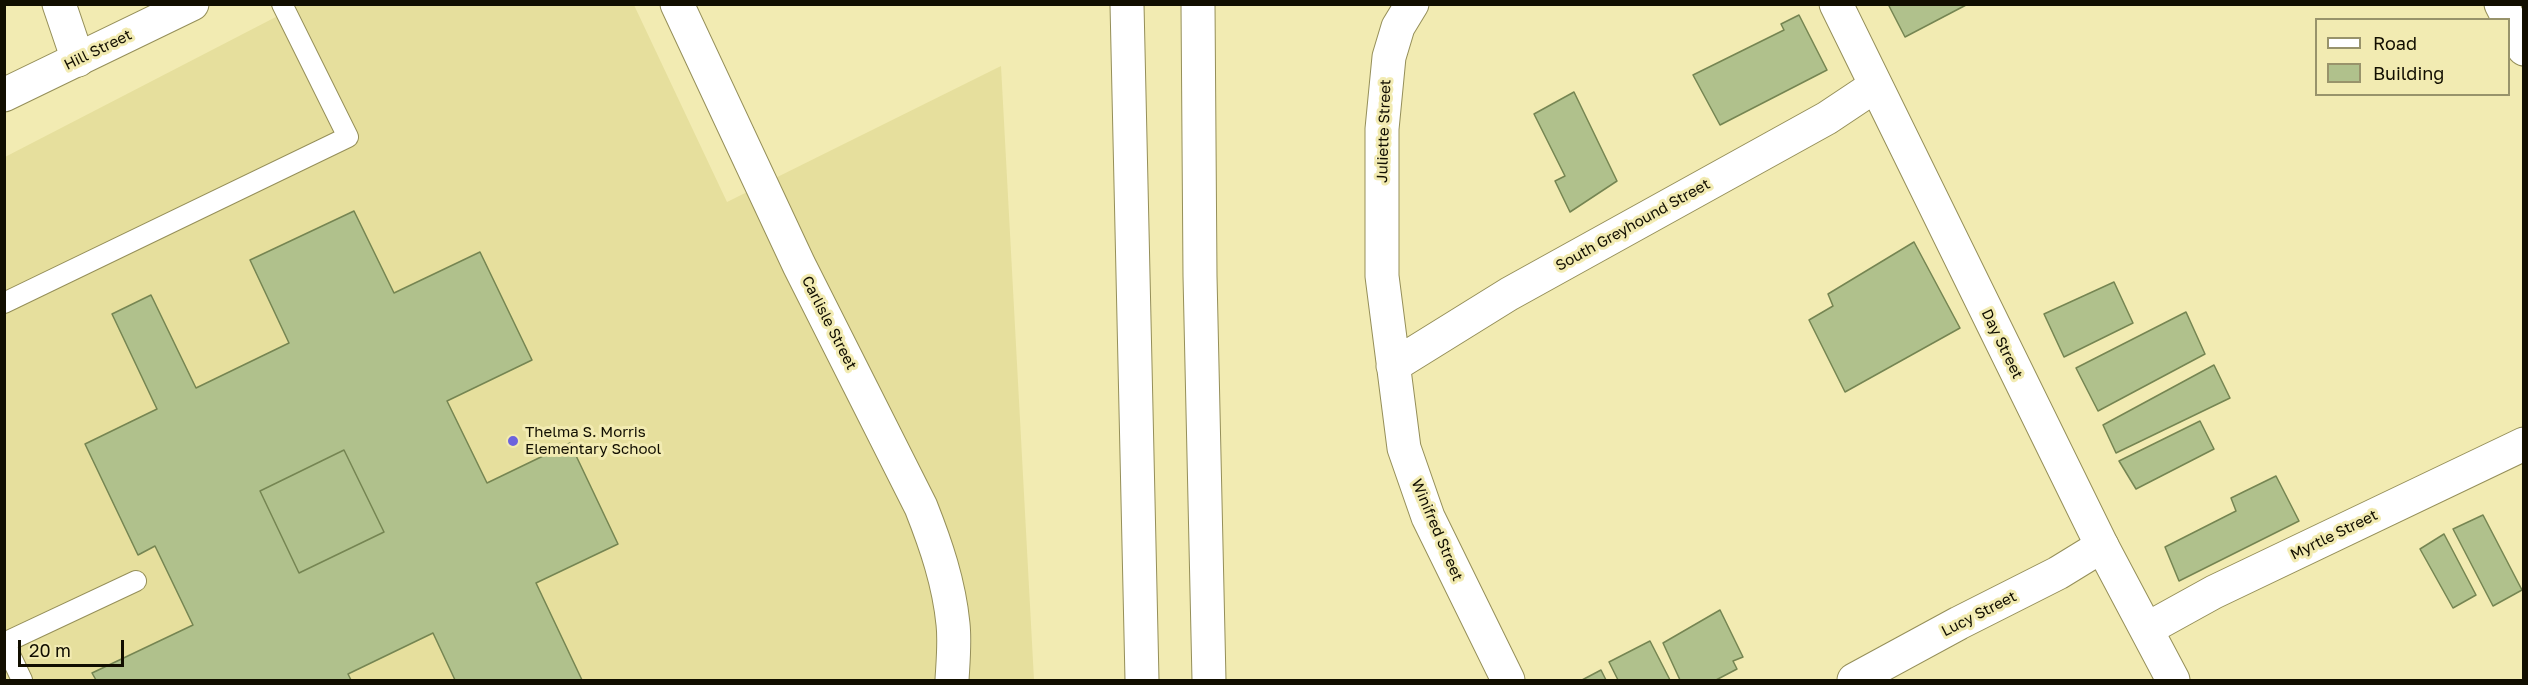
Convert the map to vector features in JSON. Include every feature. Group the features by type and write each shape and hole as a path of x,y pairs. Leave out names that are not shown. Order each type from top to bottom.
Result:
{"main road":[{"path":"59,4 78,60"},
{"name":"Hill Street","path":"4,95 192,4"},
{"name":"Carlisle Street","path":"676,4 799,265 921,507 937,548 948,592 953,626 953,665"},
{"path":"1127,4 1142,681"},
{"path":"1198,4 1200,276 1209,681"},
{"name":"Juliette Street","path":"1382,264 1382,129 1385,84 1389,57 1398,27 1412,4"},
{"name":"Day Street","path":"1836,4 2102,546 2173,681"},
{"path":"2501,4 2508,18"},
{"path":"2510,22 2523,49"},
{"name":"South Greyhound Street","path":"1393,366 1509,294 1827,118 1875,86"},
{"name":"Winifred Street","path":"1382,264 1404,448 1428,518 1508,681"},
{"name":"Myrtle Street","path":"2147,629 2214,592 2523,444"},
{"name":"Lucy Street","path":"1854,681 1959,622 2058,573 2102,546"}],"lane":[{"path":"4,303 348,137 282,4"},
{"path":"22,681 5,643 136,581"}],"shaded area":[{"name":"Thelma S. Morris Elementary School","path":"299,5 634,5 727,202 1001,66 1034,680 5,680 5,157"}],"building":[{"path":"1888,4 1968,4 1905,37"},
{"path":"1799,15 1827,70 1720,125 1693,75 1784,30 1781,24"},
{"path":"1574,92 1617,181 1570,212 1555,181 1565,176 1534,114"},
{"path":"354,211 394,293 480,252 532,360 447,401 487,483 570,443 618,544 536,583 582,680 455,680 433,633 348,674 351,680 96,680 92,673 193,625 155,546 138,555 85,444 157,409 112,314 151,295 196,388 289,343 250,260","holes":["344,450 384,532 299,573 260,491"]},
{"path":"1914,242 1960,328 1845,392 1809,320 1833,306 1828,294"},
{"path":"2114,282 2133,323 2064,357 2044,314"},
{"path":"2186,312 2205,354 2098,411 2076,368"},
{"path":"2214,365 2230,398 2116,453 2103,425"},
{"path":"2200,421 2214,449 2136,489 2119,461"},
{"path":"344,450 384,532 299,573 260,491"},
{"path":"2276,476 2299,521 2179,581 2165,547 2236,511 2231,498"},
{"path":"2483,515 2522,590 2493,606 2453,529"},
{"path":"2444,534 2476,595 2453,608 2420,549"},
{"path":"1720,610 1743,657 1733,661 1737,669 1716,680 1680,680 1663,643"},
{"path":"1650,641 1670,680 1618,680 1609,662"},
{"path":"1601,670 1606,680 1582,680"}],"place":[{"name":"Thelma S. Morris Elementary School","path":"513,441"}]}
